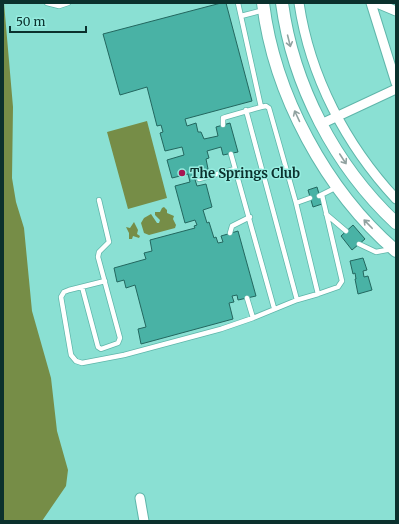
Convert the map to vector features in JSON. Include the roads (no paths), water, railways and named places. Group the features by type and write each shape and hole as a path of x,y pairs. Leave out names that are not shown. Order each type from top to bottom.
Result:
{"main road":[{"path":"282,3 284,22 300,78 321,124 356,179 396,223"},
{"path":"263,7 283,86 316,154 337,187 366,222 395,250"}],"street":[{"path":"299,3 317,71 336,117 374,174 396,199"},
{"path":"371,3 396,83"},
{"path":"377,3 396,11"},
{"path":"321,124 396,89"},
{"path":"140,498 144,521"}],"lane":[{"path":"47,3 59,6 68,3"},
{"path":"238,3 261,107"},
{"path":"241,16 263,7"},
{"path":"223,125 223,118 226,116 266,106 269,108 296,204 318,294"},
{"path":"246,110 297,300"},
{"path":"231,154 250,217 274,308"},
{"path":"199,179 236,169"},
{"path":"104,281 69,290 64,292 62,297 71,355 76,361 82,363 124,356 253,318 274,308 338,288 342,281 326,214 320,196 337,187"},
{"path":"296,204 310,198"},
{"path":"82,287 98,347 101,349 114,346 120,341 120,338 98,255 108,244 109,240 99,200"},
{"path":"326,214 346,231"},
{"path":"230,233 232,226 250,217"},
{"path":"359,244 376,252 395,250"},
{"path":"247,298 253,318"}],"place":[{"name":"The Springs Club","path":"182,173"}]}
